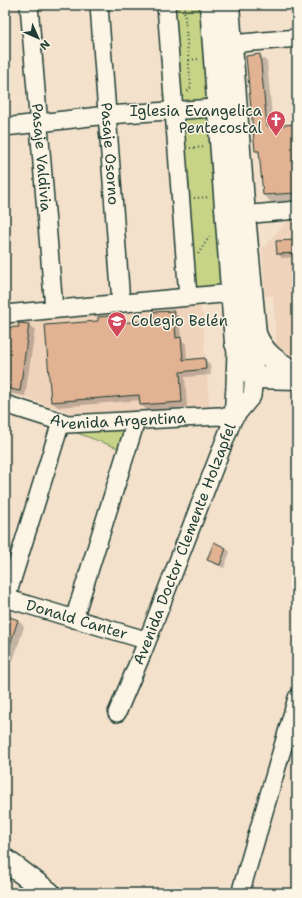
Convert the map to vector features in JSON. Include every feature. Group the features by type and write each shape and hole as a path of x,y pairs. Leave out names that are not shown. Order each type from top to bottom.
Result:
{"main road":[{"name":"Avenida Doctor Clemente Holzapfel","path":"211,5 223,45"},
{"name":"Avenida Doctor Clemente Holzapfel","path":"228,5 223,45 227,107 228,220 232,292 236,343 243,362 254,377"},
{"name":"Avenida Doctor Clemente Holzapfel","path":"228,220 255,334"},
{"path":"255,334 259,344 273,360 297,373"},
{"path":"254,377 297,378"},
{"path":"5,860 49,893"}],"street":[{"name":"Pasaje Valdivia","path":"28,5 54,309"},
{"name":"Pasaje Osorno","path":"98,5 121,303"},
{"path":"166,5 178,104 177,149 188,297"},
{"path":"223,45 297,38"},
{"path":"5,127 107,115 178,104 227,107"},
{"path":"228,220 297,210"},
{"path":"5,314 232,292"},
{"name":"Avenida Doctor Clemente Holzapfel","path":"117,713 149,636 233,419 252,396 255,334"},
{"path":"233,419 236,386 236,343"},
{"name":"Avenida Argentina","path":"5,404 68,424 219,416 233,419"},
{"path":"74,619 136,421"},
{"path":"5,599 61,422"},
{"name":"Donald Canter","path":"5,599 142,639 149,636"},
{"path":"242,887 297,698"}],"path":[{"path":"178,104 191,87 184,8"},
{"path":"177,149 213,146"},
{"path":"180,200 209,197"},
{"path":"186,273 228,220"}],"shaded area":[{"path":"291,217 297,217 297,357 287,358 277,351 273,296 265,296 262,249"},
{"name":"Colegio Belén","path":"200,304 201,314 203,314 205,358 210,410 72,413 5,391 5,322"}],"green space":[{"path":"169,5 205,5 213,94 207,103 178,105"},
{"path":"213,110 224,281 221,287 191,289 177,113"},
{"path":"70,427 129,430 123,450 69,430"}],"building":[{"path":"260,54 267,126 297,124 297,193 263,195 259,151 255,151 246,56"},
{"path":"296,240 297,253 277,254 276,241"},
{"name":"Colegio Belén","path":"174,311 176,338 181,337 183,360 205,358 206,369 180,372 182,402 140,405 139,395 51,402 45,325 98,321 98,317 109,316 110,322 120,321 120,323 154,320 153,312"},
{"path":"18,323 29,324 20,391 5,388 5,328 19,327"},
{"path":"214,542 226,548 220,565 207,560"},
{"path":"5,615 18,620 7,654 5,654"}],"place":[{"name":"Iglesia Evangelica Pentecostal","path":"276,137"},
{"name":"Colegio Belén","path":"117,338"}]}
